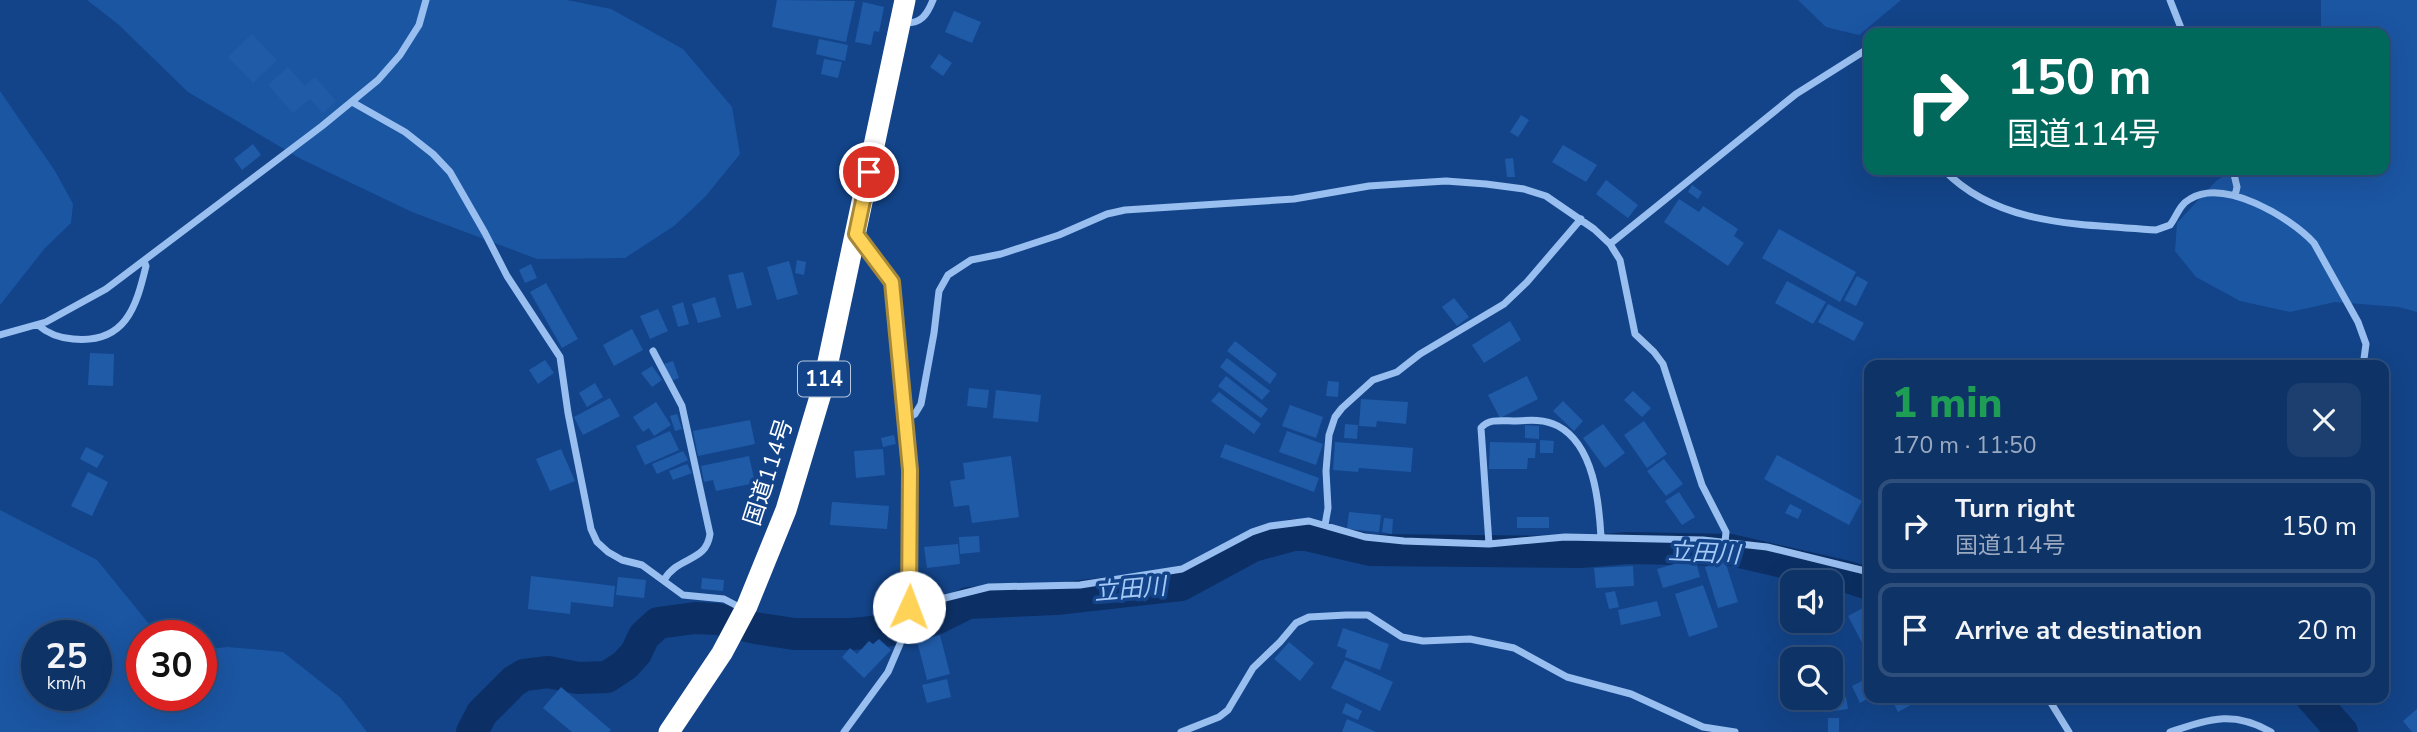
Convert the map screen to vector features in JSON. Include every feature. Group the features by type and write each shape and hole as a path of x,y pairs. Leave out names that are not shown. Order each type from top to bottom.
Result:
{"highway":[{"name":"国道114号","path":"669,732 722,653 745,610 790,497 822,390 905,0"}],"street":[{"path":"0,335 38,325 106,289 352,102 378,80 411,41 426,0"},
{"path":"900,23 919,22 925,17 933,0"},
{"path":"2170,0 2181,28"},
{"path":"1610,244 1797,94 1864,51"},
{"path":"352,102 405,132 433,154 456,181 507,276 560,357 564,369 568,413 597,542 615,556 629,563 642,565 683,595 724,599 745,610"},
{"path":"1949,175 1982,198 2029,217 2056,221 2156,230 2170,225 2181,206 2204,193 2221,192 2256,203 2304,233 2314,243 2358,322 2366,344 2364,360"},
{"path":"2234,175 2237,187 2235,196"},
{"path":"905,420 915,414 920,404 939,291 948,275 971,260 1001,254 1125,210 1294,199 1369,186 1446,181 1524,189 1546,196 1581,219 1610,244 1620,260 1635,334 1663,364 1702,485 1726,532 1725,542"},
{"path":"1325,526 1328,508 1326,471 1329,435 1342,408 1373,380 1397,372 1420,354 1504,304 1527,282 1581,219"},
{"path":"844,732 888,672 900,645 909,607 910,470 892,282 856,234"},
{"path":"38,325 46,332 67,339 85,340 108,335 127,319 134,307 146,266 144,261"},
{"path":"653,351 682,406 710,534 703,551 674,567 664,580"},
{"path":"1489,544 1481,428 1490,421 1536,420 1554,424 1575,440 1591,471 1598,495 1601,537"},
{"path":"909,607 989,587 1080,585 1182,569 1252,532 1270,526 1309,521 1365,537 1489,544 1565,537 1725,542 1767,547 1864,571"},
{"path":"1181,732 1219,717 1228,710 1253,668 1296,623 1309,617 1368,615 1402,637 1423,641 1470,639 1514,648 1567,677 1631,694 1703,727 1735,732"},
{"path":"2051,703 2069,732"},
{"path":"2170,732 2204,721 2234,717 2271,732"}],"shaded area":[{"path":"87,0 567,0 611,9 683,49 732,107 740,154 705,197 674,226 625,258 537,259 412,212 301,159 188,92 118,24"},
{"path":"1798,0 1901,0 1864,28 1859,35 1826,27"},
{"path":"2321,0 2417,0 2417,312 2399,307 2335,302 2290,312 2240,301 2196,277 2175,251 2177,223 2225,175 2389,175 2389,28 2321,28"},
{"path":"0,91 55,171 73,204 71,223 45,248 0,305"},
{"path":"0,510 97,560 146,620 126,620 126,711 217,711 217,648 228,647 283,652 341,698 367,732 0,732"}],"building":[{"path":"777,0 855,1 846,42 772,27"},
{"path":"863,2 884,7 879,32 874,31 871,45 855,42"},
{"path":"954,11 981,22 972,43 945,32"},
{"path":"252,34 277,60 253,83 228,57"},
{"path":"819,39 848,45 845,61 816,54"},
{"path":"939,54 952,63 943,76 930,67"},
{"path":"824,59 842,62 838,78 821,74"},
{"path":"288,67 305,86 315,77 336,101 323,113 310,99 293,113 268,85"},
{"path":"1521,115 1529,120 1518,137 1510,132"},
{"path":"253,144 261,155 242,170 234,159"},
{"path":"1563,145 1597,165 1586,182 1552,162"},
{"path":"1513,158 1515,177 1507,177 1505,159"},
{"path":"1606,180 1638,205 1628,218 1596,194"},
{"path":"1692,185 1702,192 1698,199 1688,192"},
{"path":"1679,199 1699,212 1703,206 1738,229 1734,236 1744,243 1728,266 1664,222"},
{"path":"1779,229 1856,272 1840,302 1762,258"},
{"path":"797,260 806,262 804,275 795,273"},
{"path":"789,261 798,294 777,300 767,267"},
{"path":"531,264 537,278 525,283 519,270"},
{"path":"743,272 752,305 737,309 728,275"},
{"path":"1857,276 1868,282 1856,306 1844,300"},
{"path":"1787,281 1826,302 1813,324 1775,303"},
{"path":"546,283 578,339 562,348 530,292"},
{"path":"715,297 721,317 698,323 692,304"},
{"path":"1454,298 1469,317 1457,326 1442,307"},
{"path":"683,302 689,324 678,327 672,306"},
{"path":"1828,304 1864,323 1854,341 1818,322"},
{"path":"658,309 668,331 650,339 640,316"},
{"path":"1510,321 1521,340 1484,363 1472,345"},
{"path":"632,329 643,350 614,366 603,345"},
{"path":"1235,341 1277,374 1270,384 1227,351"},
{"path":"90,353 114,354 113,386 88,385"},
{"path":"1227,358 1270,391 1262,400 1220,367"},
{"path":"545,360 554,373 538,384 529,370"},
{"path":"673,361 679,378 671,381 664,364"},
{"path":"652,366 662,380 652,387 641,373"},
{"path":"1226,376 1268,409 1261,418 1218,386"},
{"path":"1527,376 1538,399 1500,418 1488,395"},
{"path":"1328,381 1339,382 1338,397 1326,396"},
{"path":"595,383 603,397 587,407 579,393"},
{"path":"969,388 989,390 987,408 967,406"},
{"path":"996,390 1041,395 1038,422 993,418"},
{"path":"1633,391 1651,408 1642,417 1624,400"},
{"path":"1219,392 1261,424 1254,434 1211,401"},
{"path":"610,398 620,416 583,435 574,417"},
{"path":"1361,399 1408,402 1406,424 1377,421 1376,427 1359,426"},
{"path":"1563,401 1583,421 1574,431 1553,411"},
{"path":"656,402 671,425 654,436 649,428 643,432 633,417"},
{"path":"1290,405 1323,417 1316,438 1282,426"},
{"path":"677,414 682,429 675,431 670,416"},
{"path":"750,420 755,444 698,456 693,431"},
{"path":"1644,421 1667,454 1647,468 1624,435"},
{"path":"1345,424 1358,425 1357,439 1344,438"},
{"path":"1603,424 1625,453 1605,468 1583,438"},
{"path":"1525,425 1539,426 1539,439 1525,438"},
{"path":"670,431 679,450 645,465 636,446"},
{"path":"1287,431 1323,444 1316,465 1279,452"},
{"path":"894,435 896,444 883,447 881,438"},
{"path":"1540,440 1554,441 1553,453 1540,453"},
{"path":"1335,442 1413,448 1411,472 1359,468 1358,472 1333,470"},
{"path":"1490,442 1536,443 1535,458 1528,458 1527,469 1489,469"},
{"path":"1225,444 1319,478 1314,492 1220,457"},
{"path":"86,447 104,456 97,468 80,459"},
{"path":"561,449 575,481 550,491 536,459"},
{"path":"883,449 885,475 856,478 854,451"},
{"path":"683,451 688,460 657,474 652,464"},
{"path":"1777,455 1862,501 1849,525 1764,479"},
{"path":"749,456 755,483 716,491 713,480 704,482 701,466"},
{"path":"1011,456 1019,517 972,523 969,505 954,507 950,481 965,479 963,463"},
{"path":"1664,459 1683,484 1666,496 1647,471"},
{"path":"687,464 692,473 673,480 669,471"},
{"path":"88,472 108,482 92,516 71,506"},
{"path":"1679,492 1695,517 1682,525 1665,501"},
{"path":"832,502 889,506 887,529 830,525"},
{"path":"1790,504 1802,510 1798,519 1785,513"},
{"path":"1349,512 1381,515 1379,532 1347,529"},
{"path":"1517,517 1549,517 1549,528 1517,528"},
{"path":"1384,518 1393,519 1392,534 1382,532"},
{"path":"979,536 980,552 960,554 959,537"},
{"path":"958,544 960,564 927,568 924,547"},
{"path":"1695,558 1700,577 1663,588 1657,569"},
{"path":"1725,561 1738,602 1718,608 1705,567"},
{"path":"1633,566 1634,586 1596,588 1594,568"},
{"path":"531,576 615,586 613,607 571,602 570,614 528,609"},
{"path":"618,577 646,580 644,598 616,595"},
{"path":"702,578 724,580 723,591 701,589"},
{"path":"1703,585 1718,627 1689,637 1675,594"},
{"path":"1615,591 1619,607 1609,609 1605,593"},
{"path":"1657,601 1661,616 1621,625 1618,610"},
{"path":"1864,608 1864,646 1848,616"},
{"path":"1343,628 1389,644 1380,670 1345,657 1347,650 1337,646"},
{"path":"940,635 950,674 927,680 917,641"},
{"path":"879,639 891,650 864,678 842,657 850,648 857,654 869,641 873,644"},
{"path":"1289,642 1314,663 1300,681 1274,659"},
{"path":"1345,660 1393,682 1380,711 1331,688"},
{"path":"947,679 951,697 927,703 922,685"},
{"path":"1864,680 1864,701 1860,703 1852,686"},
{"path":"561,687 611,730 572,732 543,708"},
{"path":"1843,697 1846,697 1848,709 1843,710"},
{"path":"1346,703 1362,711 1358,720 1342,713"},
{"path":"1894,703 1914,703 1898,712"},
{"path":"2417,709 2417,732 2412,732 2403,721"},
{"path":"1828,718 1839,718 1839,732 1828,732"},
{"path":"1347,719 1376,732 1342,732"}],"waterway":[{"name":"立田川","path":"472,732 482,713 514,681 524,675 548,672 578,678 607,677 625,665 636,653 644,636 658,623 695,618 717,619 794,634 852,634 892,630 938,618 968,603 1056,599 1181,585 1253,546 1293,535 1306,535 1370,550 1731,550 1864,582"},
{"name":"立田川","path":"2316,703 2342,732"}],"route":[{"path":"869,172 856,234 892,282 910,470 909,607"}]}
